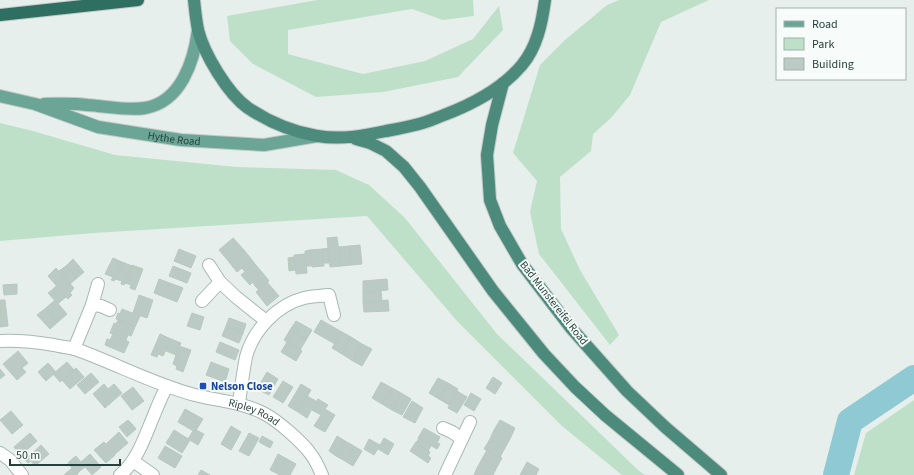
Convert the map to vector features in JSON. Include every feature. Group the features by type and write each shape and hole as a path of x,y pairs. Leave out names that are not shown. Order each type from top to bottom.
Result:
{"highway":[{"path":"0,15 138,0"},
{"path":"194,0 198,30 208,54 233,94 247,107 270,121 293,131 318,136 353,138 370,143 386,151 404,167 420,187 493,291 544,354 600,410 678,475"},
{"path":"353,138 420,124 468,106 486,96 503,83 522,65 536,42 543,17 545,0"},
{"name":"Bad Munstereifel Road","path":"503,83 492,125 487,155 490,200 500,226 522,264 571,328 627,391 665,427 721,475"}],"main road":[{"name":"Hythe Road","path":"35,104 85,104 127,109 146,108 160,102 173,92 190,67 196,50 198,30"},
{"name":"Hythe Road","path":"0,96 35,104 98,127 181,140 264,145 318,136"}],"street":[{"path":"209,265 220,282 266,322"},
{"path":"202,301 220,282"},
{"path":"74,349 92,305 98,284"},
{"path":"239,403 246,356 262,327 273,314 282,308 304,298 329,295 334,315"},
{"path":"92,305 101,306 110,310"},
{"name":"Ripley Road","path":"0,341 31,341 74,349 167,386 195,395 239,403 265,414 278,422 311,454 322,475"},
{"path":"120,475 133,461 167,386"},
{"path":"445,475 470,422"},
{"path":"442,428 452,432 462,439"},
{"path":"0,453 10,460 22,475"},
{"path":"133,461 154,475"}],"green space":[{"path":"317,0 473,0 474,16 443,20 412,9 288,30 288,54 363,74 425,61 473,39 499,6 503,30 458,77 383,92 316,97 253,64 230,41 227,16"},
{"path":"619,0 709,0 661,22 630,95 611,118 593,134 591,151 560,177 561,229 580,270 619,335 610,345 539,254 530,212 537,181 513,153 540,65 565,40 607,5"},
{"path":"0,123 115,155 237,167 336,170 369,185 405,218 497,334 638,470 645,475 622,475 562,426 457,321 367,216 94,233 0,241"},
{"path":"914,400 914,475 854,475 866,433"}],"building":[{"path":"337,237 341,266 330,267 327,238"},
{"path":"233,238 244,250 229,262 219,250"},
{"path":"360,245 362,264 351,265 349,246"},
{"path":"349,246 351,265 341,266 339,247"},
{"path":"328,248 330,263 324,263 322,249"},
{"path":"179,249 196,256 191,268 174,261"},
{"path":"322,249 324,266 312,267 310,250"},
{"path":"244,250 252,260 237,272 229,262"},
{"path":"310,250 311,266 306,266 305,251"},
{"path":"305,254 307,273 296,274 294,255"},
{"path":"294,257 295,270 289,271 288,258"},
{"path":"113,258 122,262 114,281 111,280 113,277 105,274"},
{"path":"73,259 84,272 77,278 66,266"},
{"path":"252,260 255,264 245,272 242,268"},
{"path":"122,262 132,266 124,285 121,284 122,281 115,279"},
{"path":"255,264 266,277 255,286 253,282 250,285 241,275"},
{"path":"132,265 143,269 135,290 130,288 131,285 125,283"},
{"path":"66,266 77,278 70,284 59,271"},
{"path":"173,266 191,273 187,283 169,276"},
{"path":"56,268 74,288 70,293 72,295 68,299 48,276"},
{"path":"266,277 269,281 259,290 255,286"},
{"path":"159,279 183,288 177,302 154,293"},
{"path":"387,279 388,290 363,292 363,281"},
{"path":"267,282 279,296 267,306 256,292"},
{"path":"17,284 17,294 4,295 3,285"},
{"path":"56,286 66,297 61,301 52,290"},
{"path":"52,290 61,301 58,304 48,293"},
{"path":"381,291 382,301 363,302 363,292"},
{"path":"139,295 153,300 147,318 133,313"},
{"path":"0,300 5,300 8,326 0,327"},
{"path":"55,300 67,314 58,322 46,308"},
{"path":"388,300 389,311 364,312 363,302"},
{"path":"46,308 58,322 50,329 37,315"},
{"path":"122,309 140,316 135,327 116,319 118,313 120,314"},
{"path":"192,313 204,317 200,330 187,326"},
{"path":"229,318 246,324 243,333 226,326"},
{"path":"118,320 135,327 131,336 112,328 114,323 116,324"},
{"path":"321,320 342,332 335,344 314,332"},
{"path":"296,321 312,330 306,340 290,330"},
{"path":"226,326 243,333 239,343 222,336"},
{"path":"112,328 128,335 126,340 110,333"},
{"path":"290,330 306,340 300,350 284,340"},
{"path":"342,332 351,337 342,354 332,348"},
{"path":"113,334 129,342 124,353 105,345 107,339 110,340"},
{"path":"160,334 171,339 163,356 158,354 157,357 151,355"},
{"path":"351,337 362,344 353,361 342,354"},
{"path":"171,339 181,343 176,355 166,351"},
{"path":"220,342 239,350 235,360 216,352"},
{"path":"287,342 302,351 296,361 281,352"},
{"path":"362,344 372,349 362,366 353,361"},
{"path":"179,346 191,350 183,372 176,369 177,366 173,364"},
{"path":"18,351 28,363 22,368 26,372 17,380 3,364"},
{"path":"67,362 74,370 60,382 53,374"},
{"path":"211,362 229,369 225,382 206,375"},
{"path":"48,363 56,372 46,381 38,372"},
{"path":"76,368 84,377 70,389 62,380"},
{"path":"0,369 5,375 0,379"},
{"path":"267,372 278,379 269,395 257,389"},
{"path":"91,373 99,382 85,394 77,385"},
{"path":"493,377 502,383 495,394 486,388"},
{"path":"438,378 448,383 439,399 429,393"},
{"path":"283,381 293,387 283,403 273,397"},
{"path":"381,382 392,388 382,404 372,398"},
{"path":"448,383 458,389 449,405 439,399"},
{"path":"104,384 108,389 114,384 122,393 105,408 93,394"},
{"path":"301,384 311,390 298,412 288,406"},
{"path":"133,387 144,401 132,410 121,396"},
{"path":"392,388 401,393 392,410 382,404"},
{"path":"457,391 467,397 457,413 448,408"},
{"path":"401,393 411,399 402,415 392,410"},
{"path":"471,393 481,399 474,411 464,405"},
{"path":"307,396 316,401 307,418 298,412"},
{"path":"318,399 328,405 325,409 335,415 325,432 314,426 321,415 312,410"},
{"path":"412,401 423,408 415,423 403,417"},
{"path":"185,409 203,419 195,432 178,422"},
{"path":"11,411 23,425 12,434 0,420"},
{"path":"128,420 132,424 123,432 119,427"},
{"path":"500,420 515,428 510,439 494,430"},
{"path":"132,424 136,429 127,437 123,432"},
{"path":"231,426 241,432 231,450 221,444"},
{"path":"424,428 440,437 437,443 440,444 437,449 418,438"},
{"path":"174,430 190,440 182,453 166,443"},
{"path":"196,430 204,434 198,445 188,439 193,431 195,432"},
{"path":"494,430 510,439 505,448 490,439"},
{"path":"119,432 128,443 115,454 106,444"},
{"path":"30,433 37,441 23,453 19,449 17,451 14,447"},
{"path":"249,433 259,438 249,456 239,451"},
{"path":"262,436 273,442 270,448 259,442"},
{"path":"337,436 345,441 336,456 329,451"},
{"path":"384,438 394,444 388,455 378,449"},
{"path":"419,438 431,446 428,451 416,443"},
{"path":"369,439 380,445 374,455 364,449"},
{"path":"490,439 505,448 500,457 484,449"},
{"path":"345,441 354,446 345,461 336,456"},
{"path":"104,442 115,455 106,463 94,450"},
{"path":"416,442 430,452 428,456 431,458 428,463 410,451"},
{"path":"41,445 49,454 35,466 31,461 28,463 25,460"},
{"path":"165,446 182,456 175,468 158,458"},
{"path":"354,446 362,451 353,466 345,461"},
{"path":"487,450 502,458 497,467 482,459"},
{"path":"90,454 101,467 92,475 81,462"},
{"path":"278,454 296,464 290,475 280,475 270,470"},
{"path":"76,456 85,467 81,470 72,459"},
{"path":"72,459 81,470 77,474 68,463"},
{"path":"482,459 497,467 493,475 490,475 477,468"},
{"path":"527,462 539,469 536,475 520,475"},
{"path":"72,468 78,475 64,475"},
{"path":"477,468 490,475 474,475"},
{"path":"201,470 210,475 198,475"}],"waterway":[{"path":"836,475 850,421 914,378"}],"place":[{"name":"Nelson Close","path":"203,386"}]}
